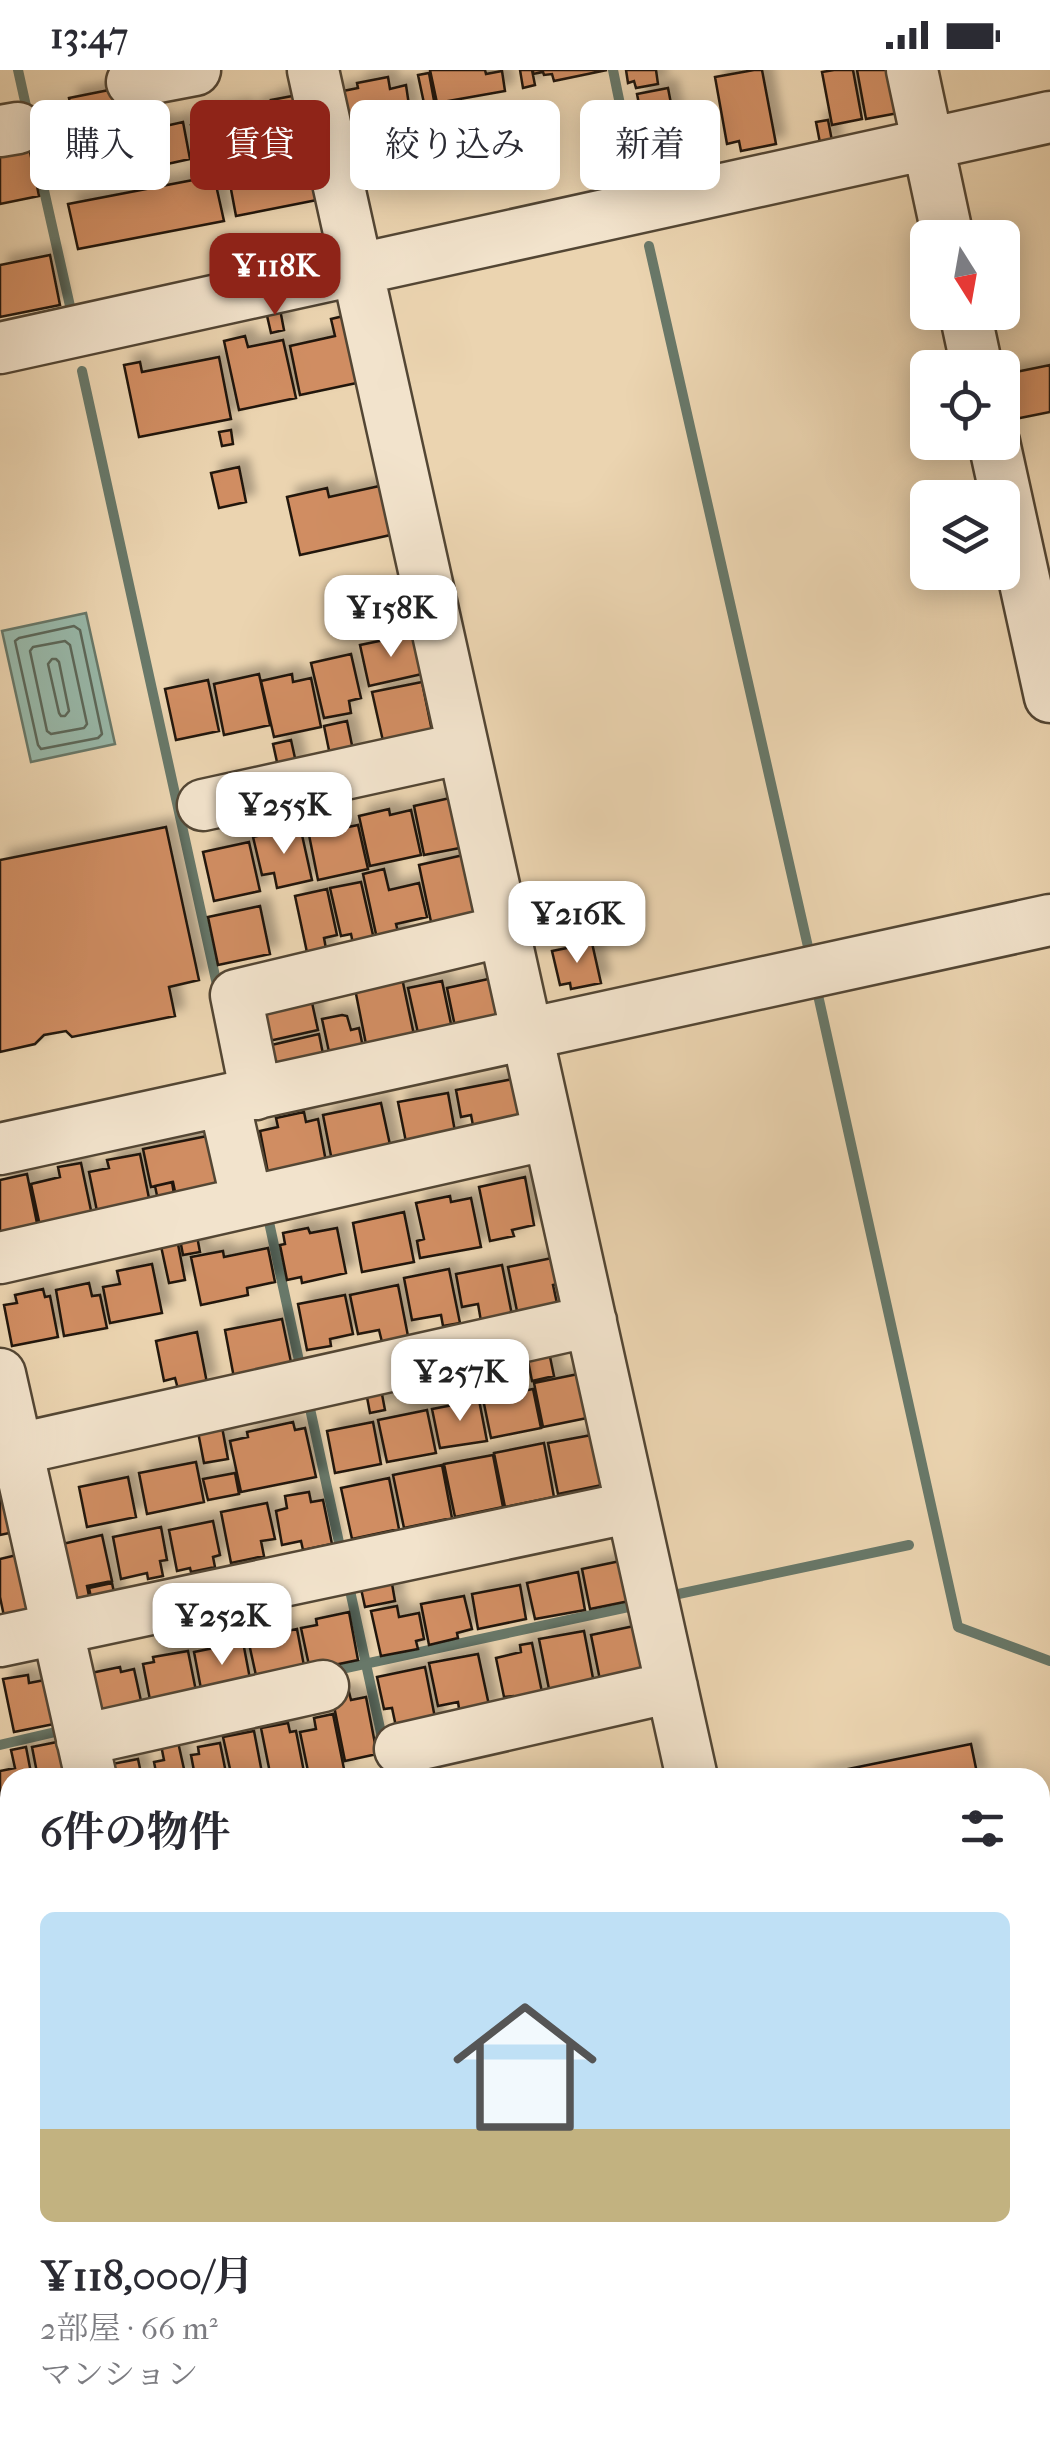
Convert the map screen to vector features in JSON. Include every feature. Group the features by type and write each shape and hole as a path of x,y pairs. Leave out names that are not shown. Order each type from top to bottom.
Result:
{"street":[{"path":"132,82 195,70"},
{"path":"313,70 690,1768"},
{"path":"912,70 944,220"},
{"path":"0,348 1050,117"},
{"path":"998,460 1050,697"},
{"path":"223,787 463,748"},
{"path":"0,1149 1050,920"},
{"path":"248,1202 236,994 504,931"},
{"path":"0,1258 549,1134"},
{"path":"8,1451 591,1322"},
{"path":"0,1374 8,1451 58,1628 87,1759 324,1686"},
{"path":"0,1641 632,1507"},
{"path":"400,1749 672,1687"}],"water":[{"path":"86,613 115,744 31,762 2,631"}],"building":[{"path":"430,70 485,70 486,74 502,71 505,91 436,100"},
{"path":"520,70 532,70 535,85 523,88"},
{"path":"533,70 607,70 554,81 552,74 533,74"},
{"path":"626,70 656,70 658,84 636,88 634,81 628,83"},
{"path":"762,70 776,144 741,151 739,141 727,144 715,77"},
{"path":"853,70 862,119 832,125 822,72"},
{"path":"857,70 901,70 909,111 866,119"},
{"path":"429,73 434,100 423,100 418,75"},
{"path":"388,77 390,89 406,85 408,100 350,100 350,123 339,125 333,93 358,88 357,83"},
{"path":"119,88 121,100 69,100"},
{"path":"668,88 670,100 638,100 637,94"},
{"path":"303,94 304,100 271,100"},
{"path":"828,120 833,146 821,148 816,122"},
{"path":"183,122 190,159 170,163 170,125"},
{"path":"29,147 30,190 38,190 39,196 0,204 0,153"},
{"path":"190,181 190,190 217,190 224,221 78,249 68,204 141,190 170,190 170,184"},
{"path":"231,190 320,190 322,199 236,216"},
{"path":"50,255 60,305 0,317 0,265"},
{"path":"279,304 284,330 271,333 265,307"},
{"path":"352,314 366,381 300,395 290,346 335,336 331,319"},
{"path":"245,336 248,347 283,340 296,398 239,410 224,341"},
{"path":"219,357 231,419 139,437 124,365 140,362 142,372"},
{"path":"1050,365 1050,412 1020,418 1020,371"},
{"path":"231,430 233,444 222,446 219,432"},
{"path":"239,467 246,502 219,508 211,473"},
{"path":"384,485 395,534 300,555 287,497 327,488 329,497"},
{"path":"413,634 422,674 369,686 360,645"},
{"path":"351,654 361,698 349,701 351,713 324,718 311,663"},
{"path":"259,674 270,725 224,735 214,684"},
{"path":"292,674 293,682 311,678 321,727 274,737 261,681"},
{"path":"208,680 219,731 176,740 165,689"},
{"path":"422,682 432,731 383,741 372,692"},
{"path":"347,721 354,755 331,760 324,726"},
{"path":"291,740 297,767 279,771 273,744"},
{"path":"459,796 470,846 424,855 414,806"},
{"path":"389,809 390,815 411,810 421,855 370,866 359,816"},
{"path":"358,825 368,869 318,880 309,835"},
{"path":"300,826 312,880 277,888 274,873 262,875 253,837"},
{"path":"166,827 199,980 169,987 175,1016 72,1037 66,1031 44,1035 35,1044 0,1052 0,860"},
{"path":"249,842 260,891 214,901 203,852"},
{"path":"468,854 484,925 434,936 419,865"},
{"path":"384,869 389,890 419,883 427,917 396,924 401,944 379,948 363,874"},
{"path":"361,882 375,944 354,949 351,934 341,936 330,888"},
{"path":"327,889 337,935 324,938 327,954 308,957 295,896"},
{"path":"260,906 270,954 218,965 208,917"},
{"path":"592,943 601,983 571,989 570,983 560,985 552,951"},
{"path":"502,976 512,1024 457,1036 447,988"},
{"path":"402,978 418,1054 377,1062 373,1042 366,1044 355,989"},
{"path":"442,981 455,1043 422,1051 408,988"},
{"path":"309,989 318,1030 260,1043 253,1007"},
{"path":"347,1016 351,1030 359,1028 365,1057 332,1066 322,1019"},
{"path":"319,1034 326,1069 274,1080 267,1046"},
{"path":"513,1079 523,1126 475,1136 471,1115 461,1117 456,1090"},
{"path":"448,1093 456,1137 407,1147 398,1102"},
{"path":"381,1103 392,1154 333,1166 323,1115"},
{"path":"304,1112 306,1122 318,1119 327,1167 269,1178 260,1131 278,1127 276,1118"},
{"path":"217,1134 227,1184 178,1206 173,1182 151,1187 143,1149"},
{"path":"140,1154 151,1208 98,1216 89,1172 109,1168 107,1160"},
{"path":"81,1163 93,1220 40,1226 31,1184 60,1177 58,1167"},
{"path":"27,1174 39,1233 0,1240 0,1180"},
{"path":"525,1177 534,1225 512,1230 514,1236 490,1241 479,1187"},
{"path":"172,1182 176,1206 160,1210 155,1186"},
{"path":"450,1196 451,1202 471,1198 481,1247 420,1258 417,1241 424,1239 416,1203"},
{"path":"404,1212 414,1262 362,1272 353,1223"},
{"path":"308,1228 310,1233 337,1228 346,1273 302,1283 301,1277 287,1280 280,1245 285,1244 283,1233"},
{"path":"196,1231 200,1252 183,1255 179,1234"},
{"path":"176,1234 185,1280 169,1283 159,1237"},
{"path":"268,1248 275,1282 247,1288 248,1295 201,1305 191,1257 223,1251 224,1257"},
{"path":"557,1257 562,1283 553,1285 558,1308 518,1316 508,1267"},
{"path":"152,1264 162,1313 110,1323 103,1287 120,1284 117,1271"},
{"path":"502,1265 513,1320 482,1327 478,1304 462,1307 456,1274"},
{"path":"449,1269 460,1323 443,1326 441,1315 412,1320 404,1278"},
{"path":"89,1283 92,1296 100,1295 107,1328 64,1336 56,1290"},
{"path":"398,1285 408,1336 382,1342 379,1330 358,1334 350,1295"},
{"path":"43,1289 45,1297 50,1296 58,1337 12,1346 4,1305 17,1303 15,1295"},
{"path":"345,1295 353,1334 330,1339 331,1346 307,1350 298,1304"},
{"path":"282,1319 292,1367 234,1378 225,1330"},
{"path":"197,1332 207,1383 178,1389 175,1378 164,1381 156,1341"},
{"path":"549,1352 554,1376 532,1381 527,1356"},
{"path":"489,1365 493,1385 481,1387 477,1367"},
{"path":"473,1368 477,1389 465,1391 461,1370"},
{"path":"583,1373 592,1417 543,1427 534,1383"},
{"path":"381,1389 385,1410 370,1413 366,1392"},
{"path":"533,1389 541,1428 491,1438 483,1399"},
{"path":"479,1400 487,1441 440,1448 432,1409"},
{"path":"427,1410 436,1453 387,1462 378,1420"},
{"path":"293,1422 295,1430 305,1428 316,1477 241,1492 230,1441 248,1437 247,1432"},
{"path":"373,1422 381,1464 335,1473 327,1431"},
{"path":"222,1427 228,1459 204,1463 198,1432"},
{"path":"597,1434 607,1484 558,1494 548,1443"},
{"path":"544,1443 554,1497 505,1507 494,1453"},
{"path":"493,1455 503,1507 455,1517 444,1464"},
{"path":"196,1462 204,1502 147,1514 139,1473"},
{"path":"442,1465 452,1518 404,1528 393,1475"},
{"path":"235,1473 239,1494 208,1500 203,1479"},
{"path":"128,1477 136,1517 87,1527 79,1487"},
{"path":"0,1478 14,1532 0,1535"},
{"path":"389,1478 399,1529 352,1539 341,1488"},
{"path":"309,1492 311,1502 323,1500 332,1544 303,1550 301,1541 282,1545 276,1511 287,1508 285,1496"},
{"path":"267,1503 275,1539 261,1541 264,1556 231,1563 221,1512"},
{"path":"213,1521 220,1555 213,1557 215,1567 177,1571 169,1530"},
{"path":"161,1527 167,1560 160,1561 163,1576 148,1579 147,1573 121,1579 113,1537"},
{"path":"102,1535 112,1581 87,1586 89,1596 69,1600 58,1545"},
{"path":"25,1553 33,1615 5,1621 0,1597 0,1559"},
{"path":"625,1560 634,1600 590,1609 582,1569"},
{"path":"578,1572 585,1610 535,1619 527,1583"},
{"path":"391,1578 395,1601 365,1607 360,1584"},
{"path":"112,1583 116,1602 93,1607 89,1588"},
{"path":"520,1585 526,1619 478,1629 472,1594"},
{"path":"464,1596 472,1629 457,1633 458,1638 429,1645 421,1604"},
{"path":"397,1606 399,1617 419,1613 424,1639 416,1641 418,1649 381,1656 371,1611"},
{"path":"349,1612 358,1660 310,1670 301,1628 317,1625 316,1619"},
{"path":"639,1625 650,1680 602,1690 591,1635"},
{"path":"297,1629 305,1671 257,1680 248,1639"},
{"path":"584,1631 596,1694 550,1694 539,1639"},
{"path":"243,1642 251,1684 202,1694 194,1652"},
{"path":"532,1643 544,1702 516,1708 513,1696 504,1697 496,1658 521,1652 520,1645"},
{"path":"188,1651 197,1696 151,1705 143,1664 154,1662 153,1657"},
{"path":"478,1654 490,1710 460,1715 458,1702 438,1706 429,1663"},
{"path":"120,1667 121,1672 134,1669 143,1710 96,1719 86,1674"},
{"path":"425,1667 437,1728 398,1736 392,1708 384,1709 377,1677"},
{"path":"28,1675 29,1683 50,1679 59,1723 14,1732 3,1679"},
{"path":"349,1692 351,1700 366,1697 377,1754 345,1761 332,1696"},
{"path":"333,1714 344,1768 307,1768 300,1732 316,1729 314,1718"},
{"path":"288,1723 290,1732 296,1731 303,1768 269,1768 261,1728"},
{"path":"254,1731 261,1768 230,1768 223,1737"},
{"path":"67,1740 73,1768 36,1768 32,1747"},
{"path":"178,1742 184,1768 155,1768 154,1762 164,1760 161,1745"},
{"path":"220,1743 225,1768 193,1768 191,1755 199,1754 198,1747"},
{"path":"971,1744 976,1768 853,1768"},
{"path":"26,1747 30,1768 15,1768 11,1750"},
{"path":"138,1759 140,1768 113,1768 112,1764"}],"waterway":[{"path":"18,70 28,115"},
{"path":"613,70 619,100"},
{"path":"44,190 70,306"},
{"path":"649,246 811,960"},
{"path":"82,371 219,994"},
{"path":"816,986 958,1627 1050,1661"},
{"path":"269,1222 301,1370"},
{"path":"309,1404 340,1547"},
{"path":"669,1596 909,1545"},
{"path":"349,1586 383,1742"},
{"path":"332,1671 633,1606"},
{"path":"0,1745 64,1730"}]}
